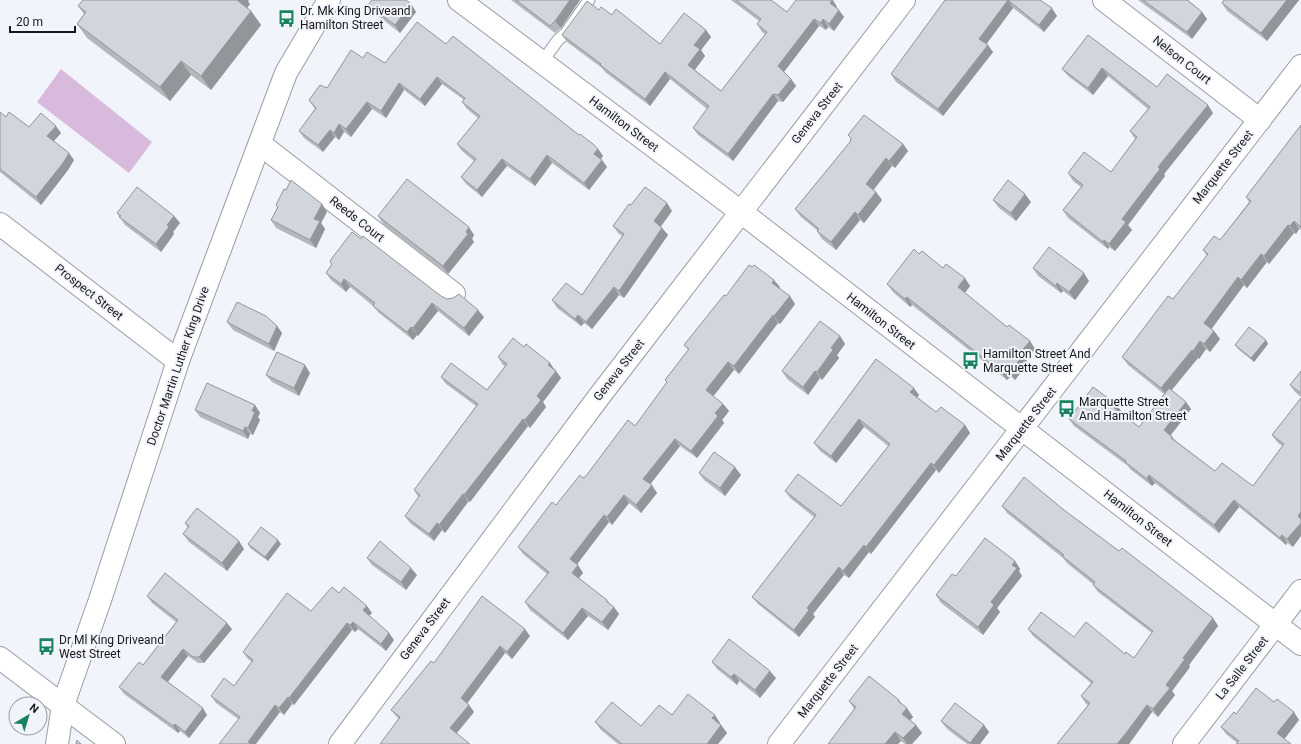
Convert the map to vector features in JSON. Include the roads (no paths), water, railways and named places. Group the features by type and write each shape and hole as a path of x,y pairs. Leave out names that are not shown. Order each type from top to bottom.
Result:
{"street":[{"name":"Doctor Martin Luther King Drive","path":"58,744 64,705 103,593 178,361 286,73 329,0"},
{"name":"Hamilton Street","path":"459,0 740,212 1301,644"},
{"name":"Geneva Street","path":"340,744 598,398 904,0"},
{"name":"Nelson Court","path":"1104,0 1260,120"},
{"name":"Marquette Street","path":"779,744 1301,66"},
{"name":"Reeds Court","path":"260,144 454,294"},
{"name":"Prospect Street","path":"0,224 178,361"},
{"name":"La Salle Street","path":"1184,744 1301,591"},
{"path":"0,658 114,744"}],"lane":[{"path":"542,62 558,40 566,33 589,0"}],"place":[{"name":"Dr. Mk King Driveand Hamilton Street","path":"287,18"},
{"name":"Hamilton Street And Marquette Street","path":"970,361"},
{"name":"Marquette Street And Hamilton Street","path":"1066,409"},
{"name":"Dr Ml King Driveand West Street","path":"46,647"}]}
